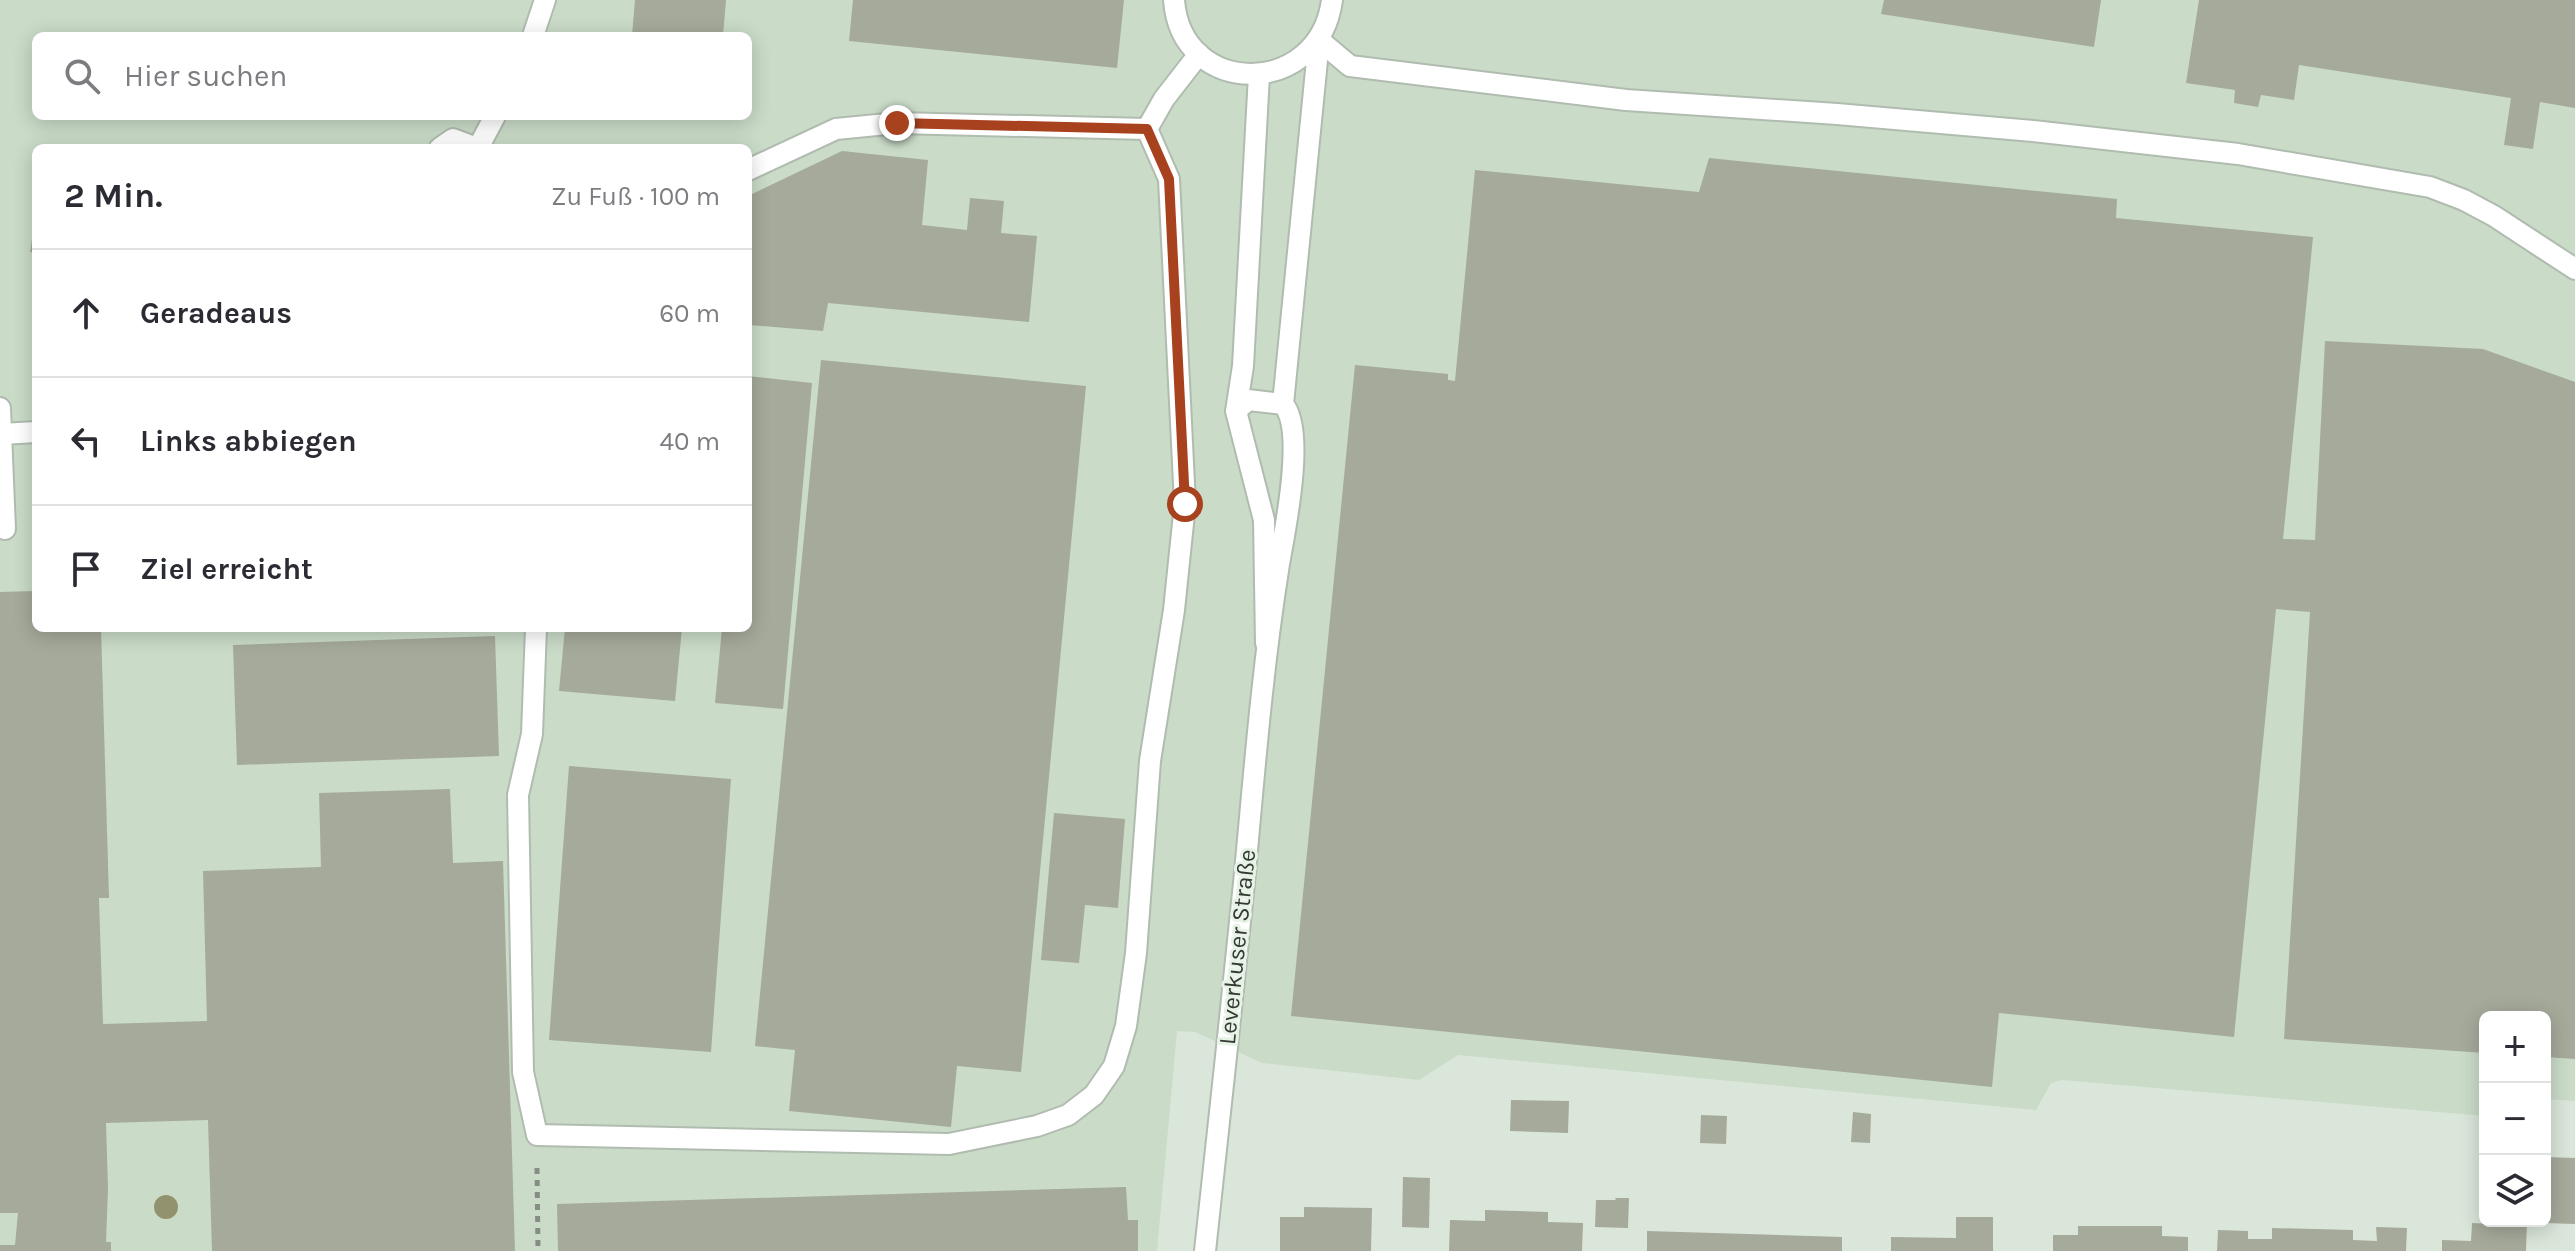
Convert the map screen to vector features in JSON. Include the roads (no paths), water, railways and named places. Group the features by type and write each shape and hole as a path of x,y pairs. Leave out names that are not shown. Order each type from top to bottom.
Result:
{"lane":[{"path":"534,32 545,0"},
{"path":"1174,0 1175,14 1185,36 1199,54 1228,70 1259,75 1293,64 1319,40 1328,22 1332,0"},
{"path":"1319,40 1350,66 1626,100 1852,115 2146,143 2238,154 2430,187 2494,216 2575,269"},
{"path":"1236,411 1248,400 1283,404 1319,40"},
{"path":"1147,129 1164,99 1199,54"},
{"path":"1236,411 1243,366 1259,75"},
{"path":"479,144 493,120"},
{"path":"752,168 836,129 897,123 1147,129"},
{"path":"536,632 532,734 518,795 523,1072 537,1135 949,1144 1037,1126 1068,1115 1094,1095 1114,1066 1126,1026 1134,968 1150,761 1174,610 1185,504 1169,179 1147,129"},
{"path":"446,144 453,139 466,144"},
{"name":"Leverkuser Straße","path":"1205,1251 1266,643 1291,483 1294,442 1288,409 1283,404"},
{"path":"0,408 5,529"},
{"name":"Leverkuser Straße","path":"1236,411 1264,520 1266,643"},
{"path":"2,434 32,432"}]}
